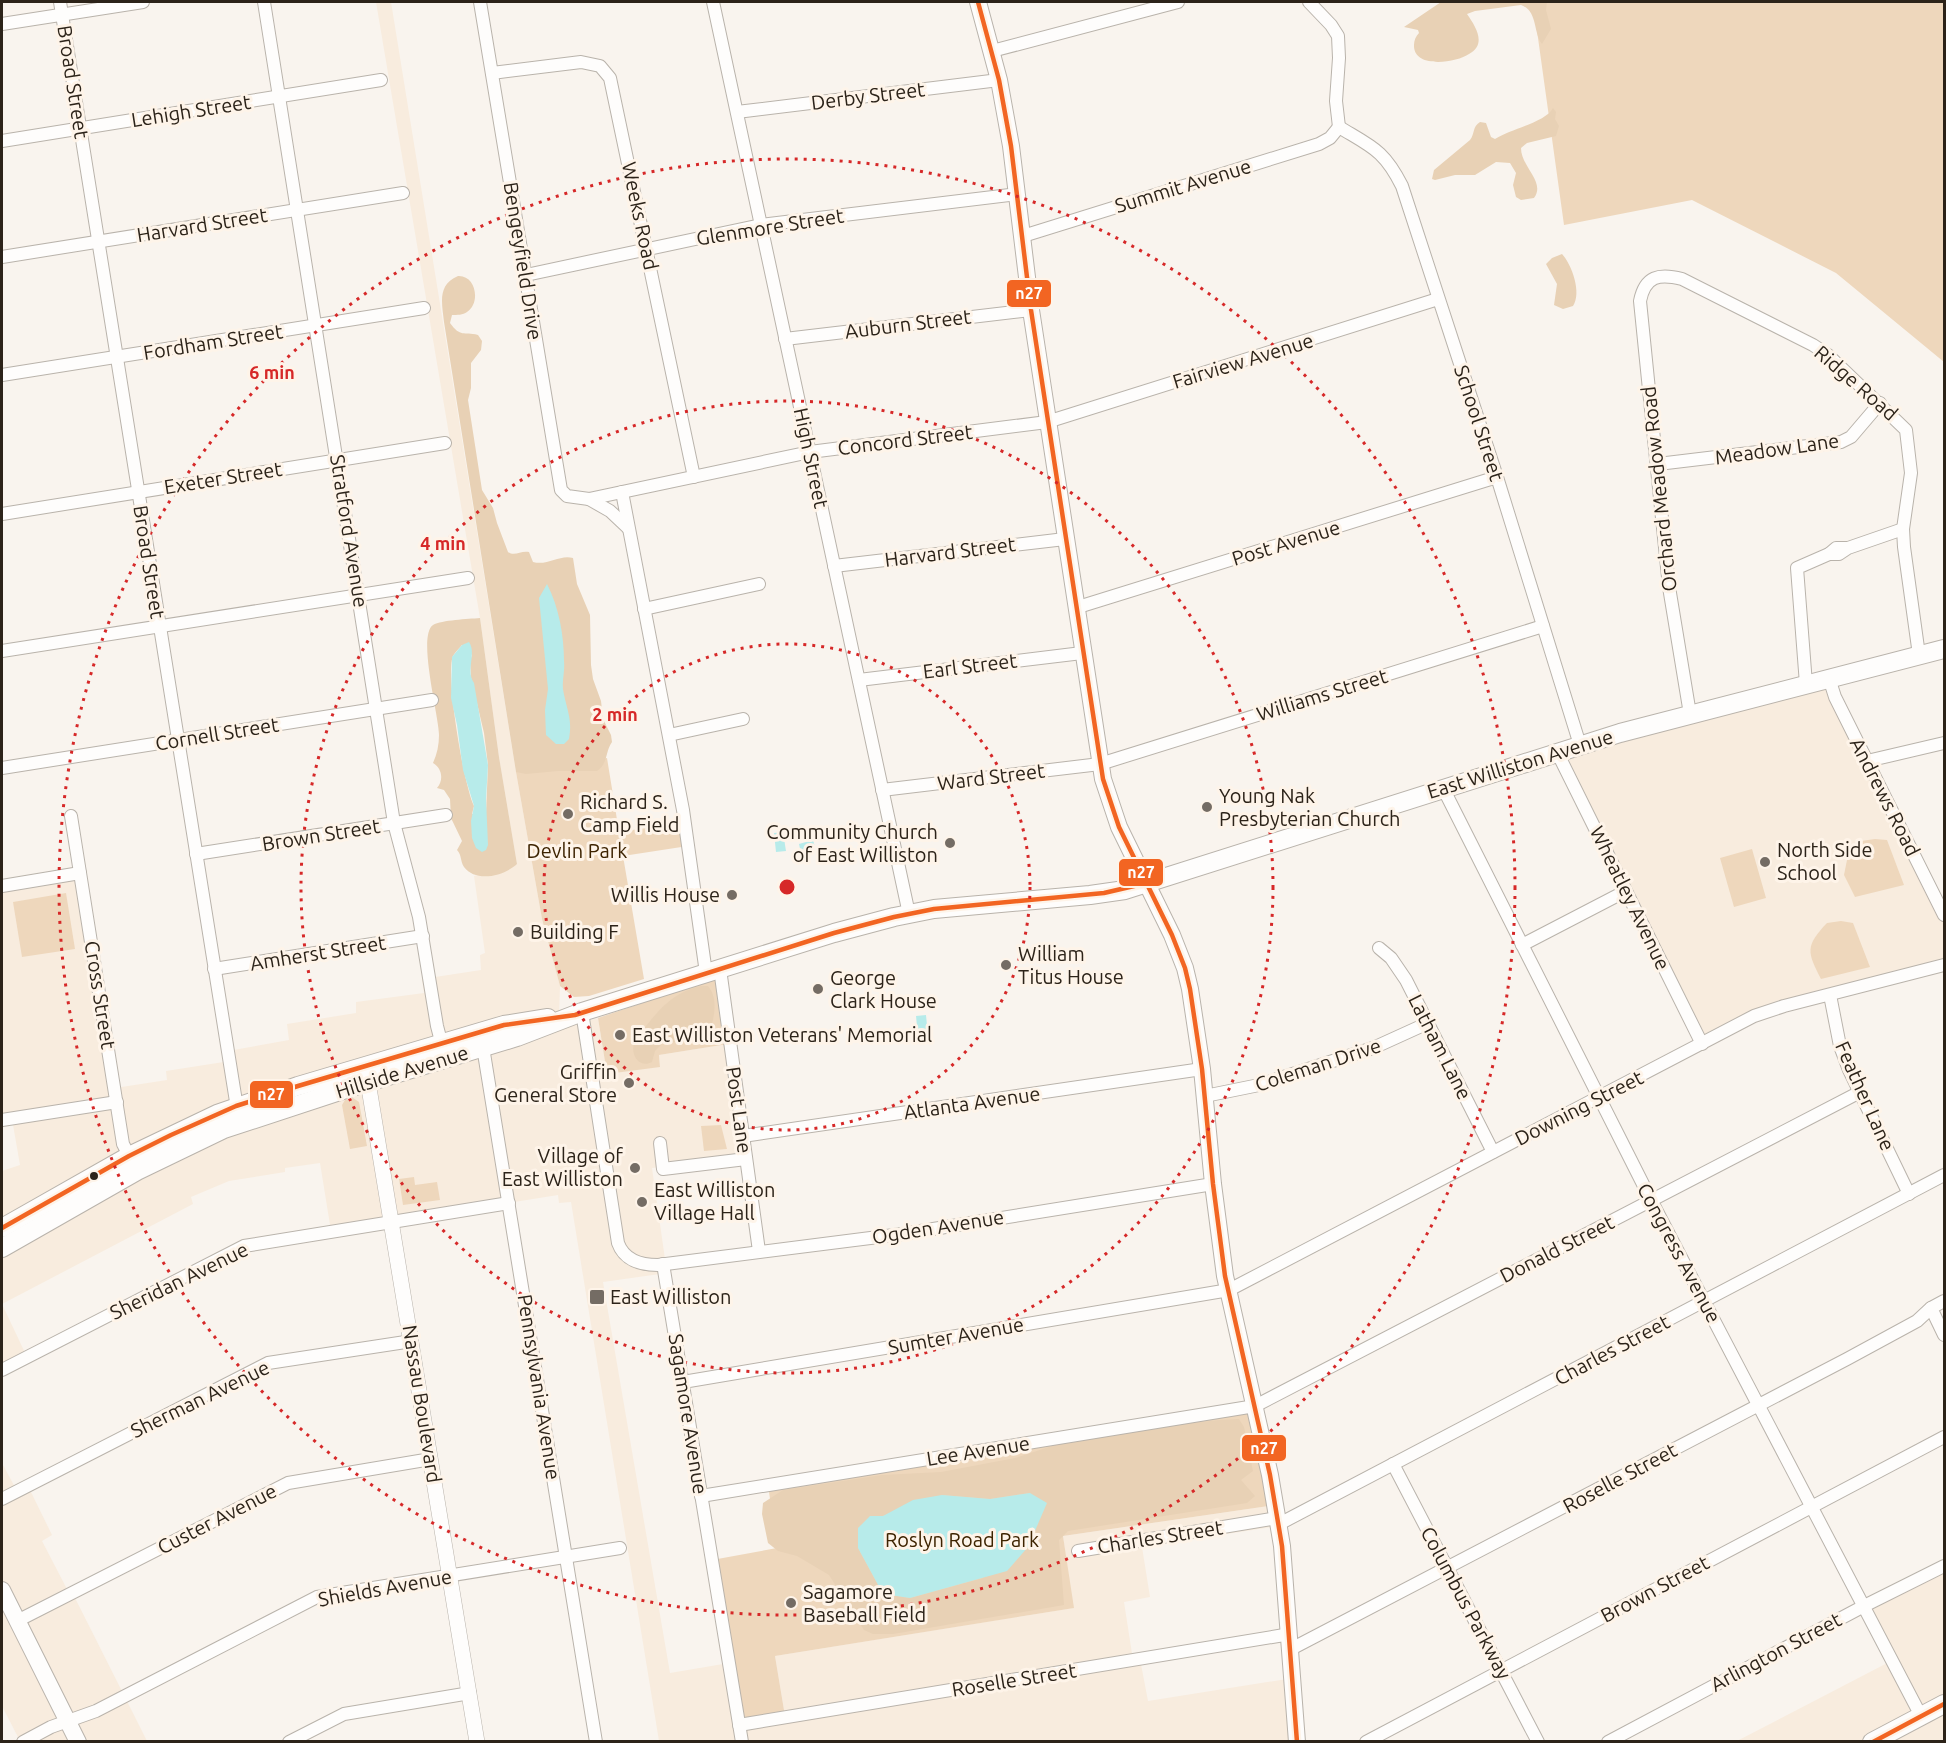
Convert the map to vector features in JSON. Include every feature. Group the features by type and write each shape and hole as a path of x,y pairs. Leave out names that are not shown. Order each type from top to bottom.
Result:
{"main road":[{"path":"978,2 999,80 1018,194 1030,310 1100,764 1119,827 1172,935 1188,978 1202,1069 1223,1262 1255,1406 1284,1561 1297,1742"},
{"name":"East Williston Avenue","path":"579,1014 834,933 909,914 1104,893 1147,883 1580,745 1690,714 1944,649"},
{"name":"Hillside Avenue","path":"2,1228 238,1114 481,1040 538,1029 579,1014"},
{"name":"Hillside Avenue","path":"2,1248 133,1163"},
{"path":"2,1592 78,1742"},
{"path":"1872,1742 1944,1704"}],"street":[{"name":"Broad Street","path":"60,2 238,1114"},
{"path":"2,24 142,2"},
{"name":"Stratford Avenue","path":"264,2 394,824 423,936 444,1051"},
{"name":"Bengeyfield Drive","path":"480,2 561,490 567,496 589,499 622,492"},
{"name":"High Street","path":"713,2 909,914"},
{"path":"992,51 1139,7 1178,2"},
{"path":"1309,2 1338,36 1340,58 1336,101 1339,127"},
{"name":"Weeks Road","path":"492,73 581,62 594,64 605,71 612,86 694,477"},
{"name":"Lehigh Street","path":"2,141 381,80"},
{"name":"Derby Street","path":"737,112 999,80"},
{"name":"Summit Avenue","path":"1023,236 1318,144 1330,138 1339,127"},
{"name":"School Street","path":"1339,127 1376,149 1392,166 1401,186 1497,477 1580,745"},
{"name":"Harvard Street","path":"2,257 403,193"},
{"name":"Glenmore Street","path":"526,275 761,225 1018,194"},
{"name":"Ridge Road","path":"1664,275 1682,279 1813,345 1828,355 1903,425 1907,434 1911,473 1903,529 1906,569 1919,655"},
{"name":"Orchard Meadow Road","path":"1664,275 1654,277 1645,285 1640,301 1669,587 1690,714"},
{"name":"Fairview Avenue","path":"1047,422 1438,299"},
{"name":"Fordham Street","path":"2,375 424,308"},
{"name":"Auburn Street","path":"785,339 1030,310"},
{"name":"Meadow Lane","path":"1658,464 1841,442 1851,437 1880,403"},
{"name":"Concord Street","path":"622,492 810,452 1047,422"},
{"name":"Exeter Street","path":"2,514 445,443"},
{"name":"Post Avenue","path":"1075,608 1497,477"},
{"path":"622,492 713,971"},
{"name":"Bengeyfield Drive","path":"589,499 610,511 630,530"},
{"path":"1806,684 1797,569 1806,562 1829,554 1836,548 1848,548 1903,529"},
{"name":"Harvard Street","path":"834,566 1065,539"},
{"path":"2,651 468,578"},
{"path":"644,609 759,584"},
{"name":"Williams Street","path":"1100,764 1543,626"},
{"name":"Earl Street","path":"859,680 1082,653"},
{"name":"Andrews Road","path":"1829,678 1835,697 1944,915"},
{"name":"Cornell Street","path":"2,768 432,700"},
{"path":"669,735 743,719"},
{"path":"1867,761 1944,743"},
{"name":"Wheatley Avenue","path":"1557,752 1702,1044"},
{"name":"Ward Street","path":"882,790 1100,764"},
{"name":"Congress Avenue","path":"1443,788 1598,1098 1921,1716"},
{"name":"Brown Street","path":"196,854 446,815"},
{"name":"Cross Street","path":"71,816 123,1144 133,1163"},
{"path":"2,886 80,873"},
{"path":"1522,945 1626,891"},
{"name":"Amherst Street","path":"214,969 423,936"},
{"name":"Latham Lane","path":"1379,948 1400,968 1493,1152"},
{"name":"Downing Street","path":"1229,1290 1764,1012 1944,965"},
{"name":"Post Lane","path":"713,971 743,1136 759,1251"},
{"name":"Feather Lane","path":"1830,995 1840,1046 1909,1194"},
{"path":"579,1014 620,1248 628,1257 640,1263 663,1264"},
{"name":"Coleman Drive","path":"1205,1096 1259,1085 1373,1048 1428,1023"},
{"name":"Pennsylvania Avenue","path":"481,1040 596,1742"},
{"name":"Atlanta Avenue","path":"743,1136 1202,1069"},
{"name":"Nassau Boulevard","path":"366,1074 477,1742"},
{"name":"Donald Street","path":"1255,1406 1860,1092"},
{"path":"2,1120 117,1101"},
{"path":"660,1143 663,1168 746,1159"},
{"name":"Charles Street","path":"1078,1551 1278,1521 1393,1464 1944,1176"},
{"name":"Ogden Avenue","path":"663,1264 902,1234 1213,1184"},
{"name":"Sheridan Avenue","path":"2,1370 244,1246 509,1203"},
{"name":"Sagamore Avenue","path":"663,1264 742,1742"},
{"name":"Sumter Avenue","path":"683,1382 1229,1290"},
{"name":"Roselle Street","path":"739,1725 1290,1642 1448,1568 1917,1321 1931,1308 1944,1301"},
{"path":"1931,1308 1944,1335"},
{"name":"Sherman Avenue","path":"2,1499 268,1363 412,1341"},
{"name":"Lee Avenue","path":"701,1496 1255,1406"},
{"name":"Brown Street","path":"1366,1742 1944,1437"},
{"name":"Custer Avenue","path":"17,1621 288,1483 431,1459"},
{"name":"Columbus Parkway","path":"1393,1464 1538,1742"},
{"name":"Shields Avenue","path":"23,1742 51,1727 96,1711 317,1598 620,1548"},
{"name":"Arlington Street","path":"1608,1742 1944,1566"},
{"path":"289,1742 344,1714 470,1693"}],"shaded area":[{"path":"376,2 391,2 516,772 542,919 560,986 561,1029 598,1018 607,1074 660,1066 659,1055 728,1044 744,1157 652,1168 667,1273 603,1282 670,1673 729,1663 785,1716 775,1656 1073,1608 1063,1536 1275,1505 1279,1526 1142,1547 1150,1597 1124,1602 1133,1660 1140,1659 1148,1701 1293,1678 1296,1741 659,1741 571,1202 559,1203 558,1195 331,1231 320,1163 285,1168 285,1172 229,1181 191,1197 193,1204 2,1304 2,1171 20,1165 12,1119 2,1120 2,886 80,873 115,1088 167,1080 166,1071 230,1061 228,1051 289,1040 287,1024 356,1013 356,1002 424,993 422,979 481,970 480,955 485,953 474,876 517,864 499,757 480,618"},
{"path":"1441,2 1547,2 1546,10 1551,29 1542,44 1533,17 1521,5 1475,11 1467,14 1474,24 1479,40 1474,50 1455,60 1428,61 1420,58 1416,53 1414,43 1419,33 1418,30 1404,27"},
{"path":"1553,108 1559,126 1556,136 1527,143 1521,148 1537,186 1534,198 1521,200 1516,197 1513,185 1516,173 1510,163 1496,162 1475,175 1455,175 1432,179 1434,170 1470,140 1480,122 1486,123 1491,137 1495,139 1536,121"},
{"path":"1562,254 1572,272 1576,287 1576,300 1573,306 1563,309 1554,305 1557,284 1546,264 1552,258"},
{"path":"458,276 469,280 474,290 474,302 465,313 452,315 450,323 460,332 478,335 482,341 481,350 471,363 471,388 468,400 482,490 493,508 508,552 513,554 529,552 533,562 538,563 573,558 577,584 590,615 593,679 601,701 603,719 612,742 603,765 597,771 526,774 516,772 443,315 442,295 447,284"},
{"path":"480,618 499,757 517,864 505,872 490,876 476,875 464,867 457,850 462,841 451,818 450,799 444,790 437,788 441,781 441,774 433,763 438,749 439,735 427,644 429,632 437,623","holes":["462,645 472,655 471,678 484,733 488,765 486,813 472,814 474,806 465,777 453,707 451,667 453,656"]},
{"name":"North Side School","path":"1829,678 1944,915 1944,965 1784,1006 1702,1044 1557,752"},
{"path":"708,986 714,997 714,1015 709,1033 695,1041 663,1043 655,1051 652,1062 643,1064 639,1062 633,1051 637,1037 663,1006 684,992"},
{"path":"2,1304 27,1357 2,1370"},
{"path":"1239,1419 1244,1427 1253,1471 1241,1480 1255,1496 1247,1503 1068,1531 1059,1540 1064,1605 893,1634 873,1634 864,1630 829,1575 797,1556 778,1551 768,1543 762,1514 763,1503 783,1490 882,1475 941,1472 1015,1458 1055,1445 1166,1426","holes":["1030,1493 983,1578 910,1598 883,1594 858,1548 870,1516 883,1516 942,1495 990,1499"]},
{"path":"2,1463 17,1491 28,1486 52,1535 42,1541 69,1593 72,1592 147,1741 20,1741 2,1706"},
{"path":"1944,1568 1944,1741 1735,1742 1893,1660 1867,1609"}],"green space":[{"path":"1533,2 1944,2 1944,362 1836,273 1692,200 1564,225"},
{"name":"Devlin Park","path":"607,758 619,832 684,822 688,846 623,856 644,979 589,996 574,997 560,986 542,919 516,772"},
{"path":"1887,840 1904,885 1855,897 1844,875 1848,855 1861,841"},
{"path":"1752,849 1766,898 1734,907 1720,858"},
{"path":"66,893 75,949 22,957 13,902"},
{"path":"1841,921 1853,923 1870,967 1821,979 1810,949 1815,938 1827,923"},
{"path":"719,977 728,1044 659,1055 660,1067 607,1074 598,1018"},
{"path":"353,1098 359,1102 367,1146 350,1149 342,1105 345,1100"},
{"path":"721,1125 727,1149 704,1151 701,1126"},
{"path":"414,1177 415,1185 437,1182 440,1200 403,1205 399,1179"},
{"name":"Roslyn Road Park","path":"1254,1406 1275,1505 1063,1536 1074,1608 775,1656 785,1716 740,1724 712,1560 777,1548 768,1485"}],"water":[{"path":"547,584 558,612 563,642 563,689 570,725 569,739 564,744 556,744 546,735 545,710 548,689 539,598"},
{"path":"469,642 472,652 471,673 488,765 486,799 488,845 482,852 476,848 472,838 471,821 474,806 463,770 451,698 452,657 462,645"},
{"path":"783,832 786,851 776,852 774,833"},
{"path":"813,840 815,847 806,849 807,857 802,858 799,844"},
{"path":"926,1015 928,1036 918,1037 916,1016"},
{"path":"1030,1493 1047,1503 1028,1547 1007,1571 910,1598 883,1594 858,1548 858,1528 870,1516 883,1516 913,1500 942,1495 990,1499"}],"transit line":[{"name":"n27","path":"978,2 999,80 1011,146 1031,310 1103,779 1119,827 1172,935 1185,968 1190,989 1202,1069 1225,1276 1270,1475 1282,1546 1297,1742"},
{"name":"n27","path":"2,1228 129,1156 171,1135 236,1106 298,1086 504,1025 575,1015 834,933 894,917 934,909 1104,893 1147,883"},
{"name":"n27","path":"1873,1742 1944,1704"}],"place":[{"name":"Young Nak Presbyterian Church","path":"1207,807"},
{"name":"Richard S. Camp Field","path":"568,814"},
{"name":"Community Church of East Williston","path":"950,843"},
{"name":"North Side School","path":"1765,862"},
{"name":"Willis House","path":"732,895"},
{"name":"Building F","path":"518,932"},
{"name":"William Titus House","path":"1006,965"},
{"name":"George Clark House","path":"818,989"},
{"name":"East Williston Veterans' Memorial","path":"620,1035"},
{"name":"Griffin General Store","path":"629,1083"},
{"name":"Village of East Williston","path":"635,1168"},
{"name":"East Williston Village Hall","path":"642,1202"},
{"name":"East Williston","path":"597,1297"},
{"name":"Sagamore Baseball Field","path":"791,1603"}]}
